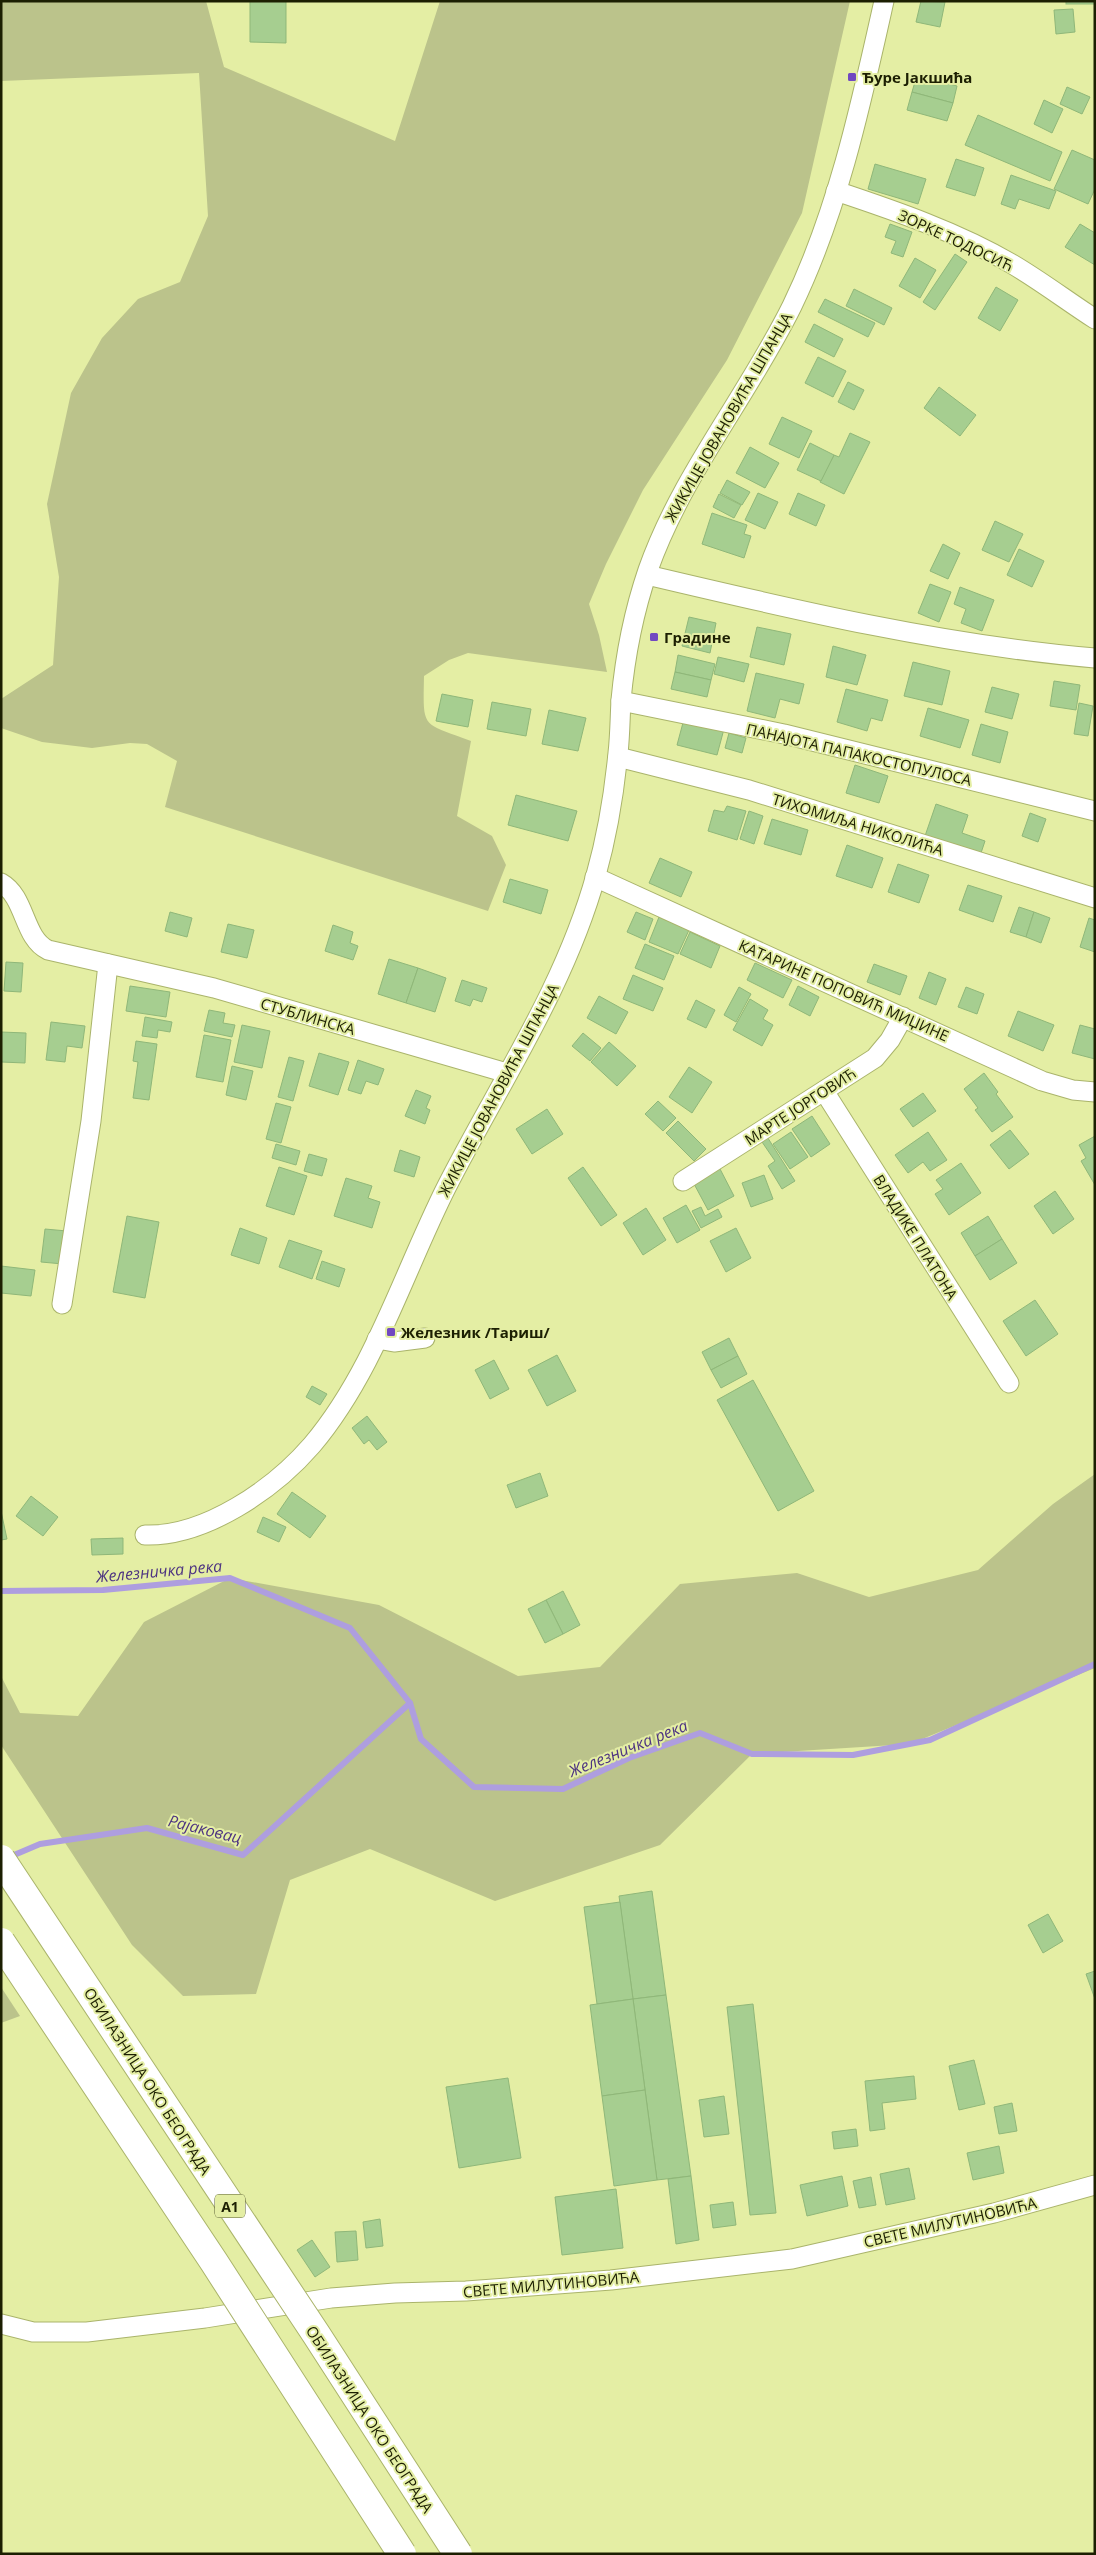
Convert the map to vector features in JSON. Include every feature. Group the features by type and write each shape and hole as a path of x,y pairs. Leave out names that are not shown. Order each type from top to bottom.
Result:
{"highway":[{"name":"ОБИЛАЗНИЦА ОКО БЕОГРАДА","path":"1,1859 310,2326 458,2554"},
{"path":"1,1942 214,2262 402,2554"}],"street":[{"name":"ЖИКИЦЕ ЈОВАНОВИЋА ШПАНЦА","path":"145,1535 176,1534 249,1500 292,1465 331,1419 367,1361 445,1190 507,1073 534,1028 571,949 596,877 618,757 621,701 632,632 646,575 662,533 682,490 758,367 791,307 820,243 865,85 884,1"},
{"name":"ЗОРКЕ ТОДОСИЋ","path":"836,191 913,217 983,248 1013,264 1095,319"},
{"path":"646,575 829,618 968,643 1095,658"},
{"name":"ПАНАЈОТА ПАПАКОСТОПУЛОСА","path":"621,701 784,734 1095,811"},
{"name":"ТИХОМИЉА НИКОЛИЋА","path":"618,757 758,793 1095,898"},
{"name":"КАТАРИНЕ ПОПОВИЋ МИЏИНЕ","path":"596,877 1042,1081 1073,1090 1095,1092"},
{"name":"СТУБЛИНСКА","path":"1,883 12,893 43,948 214,988 507,1073"},
{"path":"62,1304 91,1121 108,964"},
{"name":"МАРТЕ ЈОРГОВИЋ","path":"683,1181 874,1058 890,1040 903,1017"},
{"name":"ВЛАДИКЕ ПЛАТОНА","path":"824,1091 1009,1383"},
{"path":"377,1339 394,1342 425,1338"},
{"name":"СВЕТЕ МИЛУТИНОВИЋА","path":"1,2324 32,2332 88,2332 204,2318 331,2298 395,2293 466,2291 611,2280 782,2260 994,2213 1095,2185"}],"green space":[{"path":"1,1 206,1 224,67 395,141 440,1 850,1 802,213 727,360 643,490 606,564 589,604 599,635 607,672 468,653 449,660 424,676 424,706 428,722 442,730 471,741 457,816 492,836 506,865 488,911 165,807 177,761 147,744 130,743 92,748 42,742 1,728 1,699 53,665 59,577 47,504 71,393 102,338 138,299 180,282 208,216 199,73 1,81"},
{"path":"1095,1474 1095,1668 910,1744 752,1754 660,1845 495,1901 370,1849 290,1880 256,1994 183,1996 132,1945 1,1745 1,1676 20,1713 78,1716 144,1622 230,1578 379,1605 518,1676 600,1667 680,1584 797,1573 869,1597 978,1570 1053,1504"},
{"path":"1,1987 20,2016 1,2023"}],"building":[{"path":"250,1 286,1 286,43 250,42"},
{"path":"921,1 945,2 940,27 916,22"},
{"path":"1066,1 1095,1 1095,4 1066,4"},
{"path":"1073,9 1075,32 1056,34 1054,10"},
{"path":"917,75 957,86 953,103 912,92"},
{"path":"1067,87 1090,97 1082,114 1060,104"},
{"path":"912,92 953,103 947,121 907,110"},
{"path":"1044,100 1063,109 1052,133 1034,124"},
{"path":"978,115 1062,152 1050,181 965,145"},
{"path":"1072,150 1095,160 1095,189 1088,204 1054,189"},
{"path":"956,159 984,168 975,196 946,187"},
{"path":"875,164 926,179 918,204 868,189"},
{"path":"1011,175 1056,191 1049,209 1019,199 1015,209 1001,204"},
{"path":"890,224 912,232 903,257 891,253 896,241 885,237"},
{"path":"1080,224 1095,233 1095,265 1065,247"},
{"path":"955,254 967,262 935,310 923,302"},
{"path":"915,258 936,270 920,298 899,286"},
{"path":"996,287 1018,300 1000,331 978,318"},
{"path":"854,289 892,308 884,325 846,306"},
{"path":"825,299 875,323 868,337 818,312"},
{"path":"814,324 843,339 834,357 805,342"},
{"path":"818,357 846,371 833,397 805,383"},
{"path":"848,382 864,390 854,410 838,402"},
{"path":"939,387 976,415 960,436 924,408"},
{"path":"782,417 812,431 799,458 769,444"},
{"path":"850,433 870,442 844,494 820,482 834,455 839,457"},
{"path":"810,443 834,455 821,481 797,470"},
{"path":"750,447 779,463 765,488 736,473"},
{"path":"727,480 750,492 742,505 720,493"},
{"path":"758,493 778,502 765,529 745,520"},
{"path":"798,493 825,505 816,526 789,514"},
{"path":"719,494 741,505 734,518 713,507"},
{"path":"712,513 747,525 744,534 751,536 744,558 702,544"},
{"path":"995,521 1023,534 1009,562 982,550"},
{"path":"943,544 960,553 948,579 930,571"},
{"path":"1019,549 1044,561 1032,587 1007,575"},
{"path":"930,584 951,592 939,622 918,613"},
{"path":"960,587 994,600 982,631 961,623 966,609 954,604"},
{"path":"689,617 716,623 710,653 682,646"},
{"path":"757,627 791,634 784,665 750,657"},
{"path":"833,646 866,655 857,685 826,677"},
{"path":"678,655 715,664 711,680 675,672"},
{"path":"718,657 749,664 744,682 714,674"},
{"path":"913,662 950,671 942,705 904,696"},
{"path":"675,672 711,680 707,697 671,689"},
{"path":"756,673 804,684 799,704 780,699 775,718 747,711"},
{"path":"1054,681 1080,685 1076,710 1050,706"},
{"path":"992,687 1019,694 1012,719 985,712"},
{"path":"846,689 888,700 882,721 871,718 867,731 837,722"},
{"path":"442,694 473,700 468,727 436,721"},
{"path":"492,702 531,709 526,736 487,729"},
{"path":"1079,703 1093,706 1088,736 1074,734"},
{"path":"928,708 969,720 960,748 920,736"},
{"path":"549,710 586,718 578,751 542,744"},
{"path":"684,719 724,729 717,755 677,745"},
{"path":"981,724 1008,732 1000,763 972,755"},
{"path":"729,733 746,738 742,753 725,748"},
{"path":"855,765 888,776 879,803 846,793"},
{"path":"516,795 577,811 568,841 508,825"},
{"path":"936,804 968,815 962,833 985,841 980,856 925,836"},
{"path":"727,806 746,811 737,840 708,831 714,810 724,812"},
{"path":"749,811 763,816 754,844 740,839"},
{"path":"1030,813 1046,819 1038,842 1022,836"},
{"path":"772,819 808,830 801,855 764,844"},
{"path":"847,845 883,858 872,888 836,876"},
{"path":"660,858 692,872 681,897 649,883"},
{"path":"898,864 929,875 919,903 888,892"},
{"path":"510,879 548,890 541,914 503,902"},
{"path":"968,885 1002,896 993,922 959,910"},
{"path":"1019,907 1034,912 1026,937 1010,932"},
{"path":"170,912 192,918 187,937 165,931"},
{"path":"636,912 653,919 645,940 627,932"},
{"path":"1034,912 1050,918 1041,943 1026,937"},
{"path":"659,917 689,930 678,954 649,942"},
{"path":"1089,918 1095,920 1095,952 1080,947"},
{"path":"228,924 254,930 247,958 221,952"},
{"path":"333,925 353,932 350,943 358,946 353,960 325,951"},
{"path":"690,932 720,946 711,968 680,954"},
{"path":"645,944 674,956 664,980 635,968"},
{"path":"389,959 418,968 406,1003 378,994"},
{"path":"6,962 23,963 21,992 4,991"},
{"path":"755,963 792,980 783,998 747,980"},
{"path":"874,964 907,976 900,995 867,982"},
{"path":"418,968 446,978 435,1012 406,1003"},
{"path":"929,972 946,979 936,1005 919,998"},
{"path":"633,975 663,988 653,1011 623,999"},
{"path":"462,980 487,988 482,1002 473,999 470,1006 455,1001"},
{"path":"130,986 170,992 166,1017 126,1011"},
{"path":"798,986 819,997 810,1016 789,1005"},
{"path":"739,987 751,994 736,1022 724,1015"},
{"path":"966,987 984,994 977,1014 958,1007"},
{"path":"599,996 628,1012 616,1034 587,1018"},
{"path":"750,999 768,1010 763,1019 773,1025 762,1046 733,1030"},
{"path":"696,1000 715,1010 706,1028 687,1019"},
{"path":"209,1010 225,1013 223,1023 235,1025 232,1037 204,1031"},
{"path":"1018,1011 1054,1025 1043,1051 1008,1036"},
{"path":"145,1017 172,1022 170,1032 158,1030 157,1038 142,1036"},
{"path":"51,1022 85,1026 82,1048 67,1046 65,1062 46,1060"},
{"path":"242,1025 270,1031 262,1068 234,1062"},
{"path":"1080,1025 1095,1029 1095,1059 1072,1053"},
{"path":"1,1032 26,1033 25,1063 1,1062"},
{"path":"583,1033 601,1048 590,1061 572,1046"},
{"path":"204,1035 231,1040 223,1082 196,1077"},
{"path":"136,1041 157,1044 149,1100 133,1098 138,1062 133,1061"},
{"path":"609,1042 636,1066 617,1086 591,1062"},
{"path":"319,1053 349,1062 338,1095 309,1086"},
{"path":"289,1057 304,1061 293,1101 278,1097"},
{"path":"358,1060 384,1069 378,1085 366,1081 361,1094 348,1090"},
{"path":"232,1066 253,1071 246,1100 226,1095"},
{"path":"689,1067 712,1082 692,1113 669,1097"},
{"path":"984,1073 998,1092 996,1094 1013,1117 992,1132 975,1110 978,1108 964,1089"},
{"path":"416,1090 431,1096 426,1108 430,1110 425,1124 405,1116"},
{"path":"923,1093 936,1111 913,1127 900,1109"},
{"path":"658,1101 676,1118 663,1131 645,1114"},
{"path":"276,1103 291,1107 281,1143 266,1139"},
{"path":"547,1109 563,1134 532,1154 516,1129"},
{"path":"812,1116 830,1144 811,1157 792,1129"},
{"path":"678,1121 706,1149 694,1161 666,1133"},
{"path":"1010,1130 1029,1154 1009,1169 990,1145"},
{"path":"791,1132 808,1157 790,1169 773,1144"},
{"path":"928,1132 947,1160 930,1171 923,1162 908,1173 895,1155"},
{"path":"766,1135 795,1181 782,1189 768,1166 775,1161 760,1139"},
{"path":"1095,1136 1095,1185 1081,1161 1086,1158 1079,1145"},
{"path":"276,1144 300,1151 296,1165 272,1158"},
{"path":"400,1150 420,1157 414,1177 394,1171"},
{"path":"309,1154 327,1159 322,1176 304,1171"},
{"path":"961,1163 981,1193 949,1215 935,1194 943,1189 936,1180"},
{"path":"279,1167 307,1176 294,1215 266,1206"},
{"path":"583,1167 617,1215 601,1226 568,1178"},
{"path":"719,1167 734,1196 708,1210 693,1182"},
{"path":"764,1175 773,1199 751,1207 742,1183"},
{"path":"346,1178 372,1186 368,1198 380,1202 372,1228 334,1216"},
{"path":"1055,1191 1074,1219 1053,1234 1034,1206"},
{"path":"686,1205 700,1230 677,1243 663,1218"},
{"path":"701,1207 705,1216 718,1209 722,1217 701,1228 692,1211"},
{"path":"646,1208 666,1240 643,1255 623,1223"},
{"path":"127,1216 159,1222 145,1298 113,1292"},
{"path":"988,1216 1002,1239 975,1256 961,1233"},
{"path":"240,1228 267,1238 259,1264 231,1255"},
{"path":"736,1228 751,1258 726,1272 710,1241"},
{"path":"45,1229 67,1231 63,1264 41,1262"},
{"path":"1002,1239 1017,1263 990,1280 975,1256"},
{"path":"289,1240 322,1251 312,1279 279,1267"},
{"path":"322,1261 345,1269 339,1287 316,1279"},
{"path":"1,1266 35,1270 31,1296 1,1293"},
{"path":"1035,1300 1058,1334 1026,1356 1003,1321"},
{"path":"729,1338 738,1356 711,1370 702,1352"},
{"path":"557,1355 576,1391 547,1406 528,1370"},
{"path":"738,1356 747,1374 721,1388 711,1370"},
{"path":"494,1360 509,1389 490,1399 475,1370"},
{"path":"753,1380 814,1491 778,1511 717,1400"},
{"path":"312,1386 327,1394 320,1405 306,1397"},
{"path":"367,1416 387,1442 377,1450 369,1440 364,1444 352,1428"},
{"path":"540,1473 548,1496 516,1508 507,1485"},
{"path":"292,1492 326,1516 310,1538 277,1514"},
{"path":"31,1496 58,1517 43,1536 16,1516"},
{"path":"1,1511 7,1539 1,1540"},
{"path":"263,1517 286,1527 279,1542 257,1532"},
{"path":"123,1538 123,1554 92,1555 91,1539"},
{"path":"563,1591 580,1625 563,1634 546,1600"},
{"path":"546,1600 563,1634 545,1643 528,1609"},
{"path":"652,1891 666,1995 633,1999 619,1896"},
{"path":"620,1902 633,1999 597,2004 584,1907"},
{"path":"1048,1914 1063,1941 1043,1953 1028,1925"},
{"path":"1095,1971 1095,1999 1086,1974"},
{"path":"666,1995 691,2176 657,2180 633,1999"},
{"path":"633,1999 645,2090 602,2096 590,2005"},
{"path":"753,2004 776,2213 750,2215 727,2007"},
{"path":"974,2060 985,2104 959,2110 949,2066"},
{"path":"914,2076 916,2099 882,2103 885,2129 870,2131 865,2081"},
{"path":"508,2078 521,2158 459,2168 446,2087"},
{"path":"645,2090 657,2180 614,2186 602,2096"},
{"path":"724,2096 729,2134 704,2137 699,2100"},
{"path":"1012,2103 1017,2131 999,2134 994,2107"},
{"path":"856,2129 858,2146 834,2149 832,2132"},
{"path":"999,2146 1004,2173 973,2180 967,2153"},
{"path":"909,2168 915,2199 886,2205 880,2174"},
{"path":"691,2176 699,2240 676,2244 668,2179"},
{"path":"842,2176 848,2206 807,2216 800,2185"},
{"path":"871,2177 876,2205 859,2208 853,2181"},
{"path":"616,2189 623,2248 562,2255 555,2197"},
{"path":"733,2202 736,2225 713,2228 710,2205"},
{"path":"380,2219 383,2246 366,2248 363,2222"},
{"path":"356,2231 358,2260 337,2262 335,2232"},
{"path":"312,2240 330,2267 315,2277 297,2250"}],"waterway":[{"name":"Железничка река","path":"1,1591 103,1590 230,1578 350,1628 410,1703 421,1739 474,1787 563,1789 629,1758 700,1733 752,1754 853,1755 930,1740 1095,1664"},
{"name":"Рајаковац","path":"7,1858 40,1844 147,1828 243,1855 410,1703"}],"place":[{"name":"Ђуре Јакшића","path":"852,77"},
{"name":"Градине","path":"654,637"},
{"name":"Железник /Тариш/","path":"391,1332"}]}
